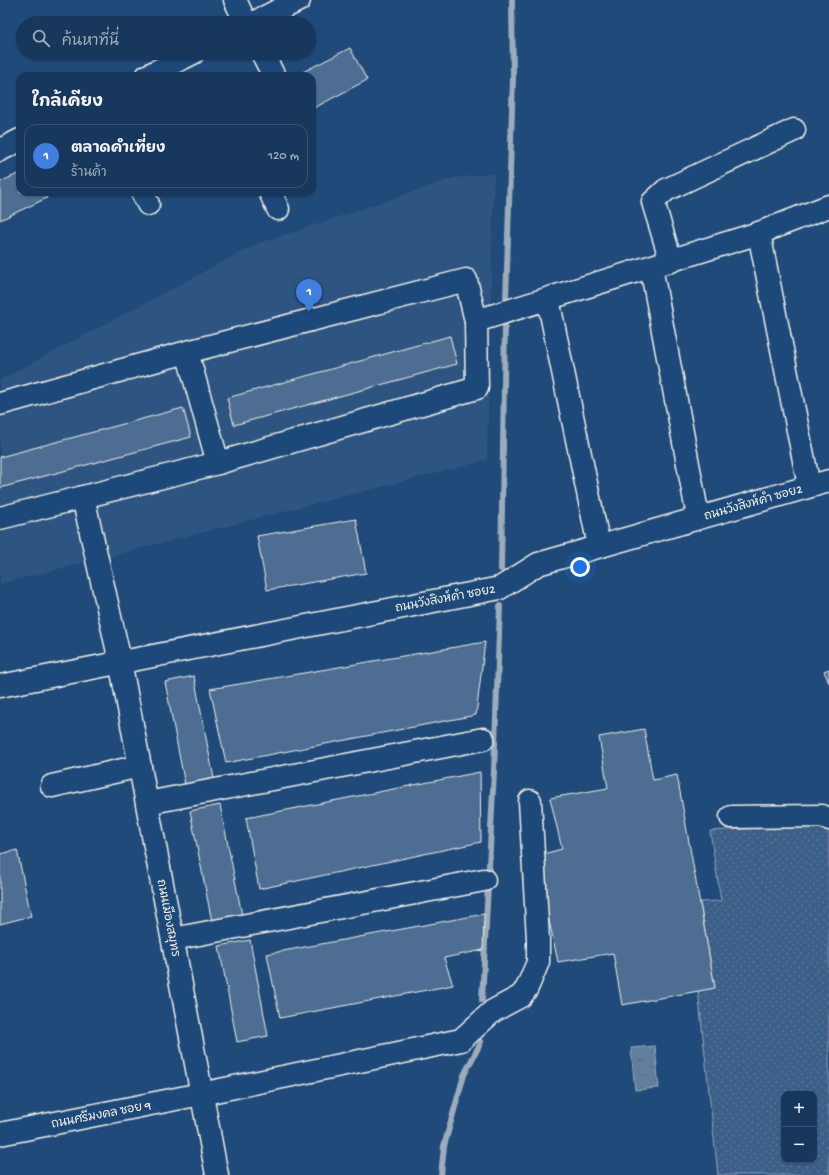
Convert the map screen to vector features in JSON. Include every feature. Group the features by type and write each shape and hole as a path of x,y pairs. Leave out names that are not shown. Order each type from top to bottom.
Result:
{"street":[{"path":"235,0 243,16"},
{"path":"267,16 299,0"},
{"path":"155,72 179,60"},
{"path":"266,60 272,72"},
{"path":"698,518 653,202 666,190 794,130"},
{"path":"0,150 16,142"},
{"path":"476,321 759,233 829,206"},
{"path":"759,233 819,484"},
{"path":"0,404 187,352 466,280 476,321 477,388 218,463 0,518"},
{"path":"548,299 599,546"},
{"path":"187,352 218,463"},
{"name":"ถนนวังสิงห์คำ ซอย2","path":"0,686 120,661 500,588 538,564 819,484"},
{"name":"ถนนเมืองสมุทร","path":"83,497 120,661 216,1175"},
{"path":"147,803 483,739"},
{"path":"52,786 140,766"},
{"name":"ถนนศรีมงคล ซอย 9","path":"0,1134 461,1040 493,1011 520,996 528,988 538,962 530,801"},
{"path":"731,817 822,816 829,819"},
{"path":"173,939 484,880"}],"shaded area":[{"path":"494,173 487,460 0,584 0,380 254,245 454,178"},
{"path":"829,824 829,1175 718,1175 698,991 715,987 700,902 721,901 710,831"}],"water":[{"path":"655,1046 659,1088 635,1090 631,1048"}],"building":[{"path":"350,48 367,80 316,107 316,72 303,72"},
{"path":"16,175 16,196 46,196 47,198 0,220 0,182"},
{"path":"450,336 457,364 234,425 227,398"},
{"path":"183,408 191,437 0,488 0,457"},
{"path":"356,519 366,573 267,590 257,536"},
{"path":"485,642 476,715 226,763 210,689"},
{"path":"829,669 829,683 824,671"},
{"path":"194,676 215,784 186,790 165,682"},
{"path":"644,729 653,780 677,775 715,988 622,1005 613,953 558,962 535,856 562,849 550,798 608,788 599,737"},
{"path":"480,772 481,842 259,889 246,818"},
{"path":"220,805 242,915 212,922 190,811"},
{"path":"17,850 31,916 0,924 0,854"},
{"path":"484,914 483,950 444,958 453,985 280,1018 267,954"},
{"path":"250,940 268,1036 237,1042 219,946"}],"waterway":[{"path":"506,300 513,77 512,0"},
{"path":"501,569 505,323"},
{"path":"482,1000 494,771 500,606"},
{"path":"441,1175 444,1146 464,1075 481,1042"}],"place":[{"name":"ตลาดคำเที่ยง","path":"309,312"}]}
